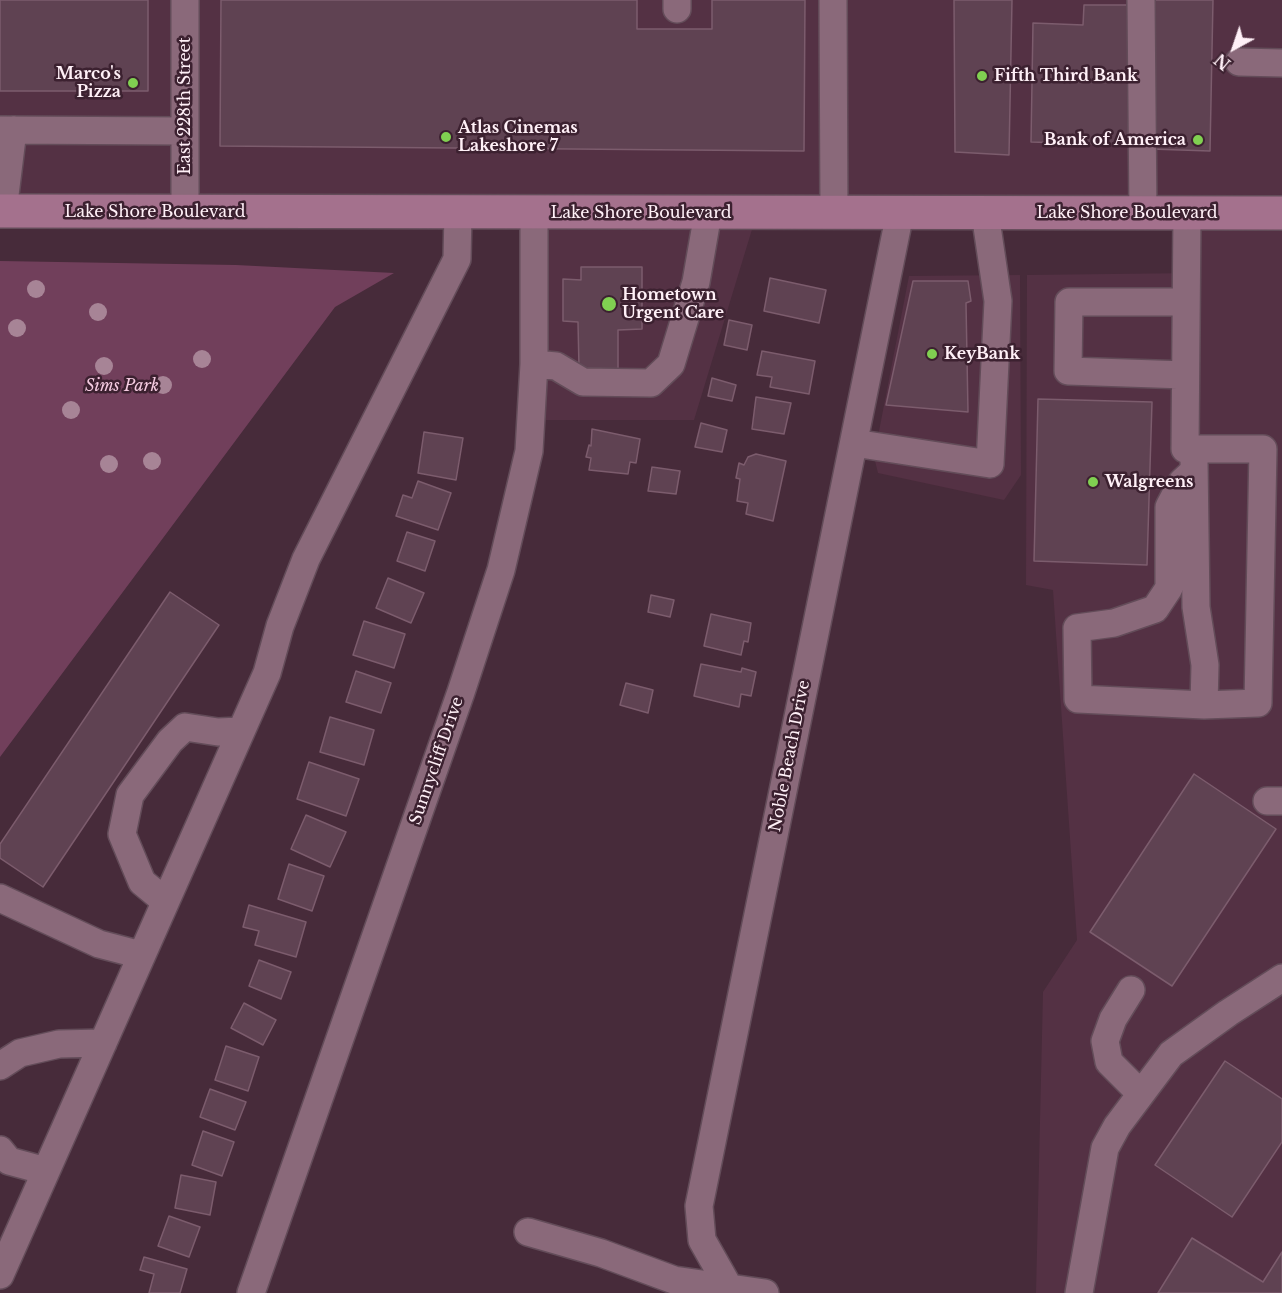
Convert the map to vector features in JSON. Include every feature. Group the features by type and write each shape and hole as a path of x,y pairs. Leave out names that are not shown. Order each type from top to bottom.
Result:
{"main road":[{"name":"Lake Shore Boulevard","path":"2,211 1282,213"}],"street":[{"name":"East 228th Street","path":"185,0 186,212"},
{"path":"833,0 834,213"},
{"path":"1141,0 1143,213"},
{"path":"1239,62 1282,63"},
{"path":"2,211 6,130 185,131"},
{"path":"0,1275 267,673 280,626 306,559 457,259 458,212"},
{"name":"Sunnycliff Drive","path":"251,1293 461,692 501,570 530,451 534,364 534,212"},
{"path":"534,364 556,366 583,382 651,383 671,364 696,282 708,213"},
{"name":"Noble Beach Drive","path":"727,1289 702,1240 699,1206 900,213"},
{"path":"854,443 990,464 998,301 985,213"},
{"path":"1187,213 1185,449 1194,460 1196,607 1205,665 1204,705"},
{"path":"1185,375 1068,371 1069,302 1186,302"},
{"path":"1263,449 1258,704 1204,705 1078,699 1077,628 1114,623 1155,609 1169,588 1169,507 1194,460 1263,449"},
{"path":"165,901 142,882 122,834 130,795 170,741 184,727 218,732 241,731"},
{"path":"0,898 99,944 141,955"},
{"path":"1079,1293 1105,1148 1170,1054 1282,978"},
{"path":"1131,990 1113,1019 1105,1041 1109,1062 1141,1094"},
{"path":"0,1066 20,1053 59,1044 103,1043"},
{"path":"0,1150 9,1161 46,1171"},
{"path":"528,1232 601,1253 674,1280 765,1293"}],"shaded area":[{"path":"0,0 1282,0 1282,1293 1036,1293 1043,992 1077,940 1053,590 1026,585 1027,275 1196,273 1196,213 757,213 694,420 531,420 534,212 0,211"},
{"path":"1020,275 1021,475 1004,500 878,473 874,457 909,276"}],"green space":[{"name":"Sims Park","path":"0,261 236,265 394,273 335,307 0,757"}],"building":[{"path":"0,0 148,0 148,91 0,91"},
{"path":"221,0 637,0 637,29 712,29 712,0 805,0 804,151 220,146"},
{"name":"Fifth Third Bank","path":"954,0 1012,0 1009,155 955,152"},
{"path":"1154,0 1213,0 1210,151 1151,149"},
{"path":"1084,5 1131,5 1128,145 1031,142 1033,23 1083,25"},
{"path":"581,267 642,267 642,329 618,330 618,369 579,368 578,322 563,321 563,279 581,280"},
{"path":"770,278 826,290 819,323 764,311"},
{"name":"KeyBank","path":"913,281 968,281 971,301 966,303 968,412 886,405"},
{"path":"729,320 752,325 747,350 724,345"},
{"path":"762,351 815,361 809,394 770,387 772,377 757,375"},
{"path":"712,378 736,385 732,401 708,396"},
{"path":"756,397 791,403 784,434 752,429"},
{"name":"Walgreens","path":"1038,399 1152,402 1147,565 1034,561"},
{"path":"701,423 727,430 722,452 695,447"},
{"path":"592,429 640,439 636,463 630,462 628,474 589,470 591,458 586,457 589,445 591,446"},
{"path":"424,432 463,438 456,480 418,473"},
{"path":"756,454 786,461 773,521 746,514 748,503 737,501 740,479 736,478 739,463 744,465 748,457"},
{"path":"652,467 680,471 676,494 648,491"},
{"path":"418,481 451,493 438,530 396,516 403,495 412,498"},
{"path":"407,532 435,541 425,571 397,561"},
{"path":"388,578 424,593 411,623 376,608"},
{"path":"170,592 219,625 43,887 0,858 0,844"},
{"path":"651,595 674,600 670,617 648,612"},
{"path":"711,614 751,623 748,642 744,641 741,655 704,646"},
{"path":"364,621 405,634 394,668 353,655"},
{"path":"701,664 741,672 742,668 756,672 751,696 741,694 739,707 694,696"},
{"path":"356,671 391,683 381,713 346,702"},
{"path":"626,683 653,690 648,713 620,705"},
{"path":"330,717 374,730 364,765 320,752"},
{"path":"309,762 359,779 346,816 297,799"},
{"path":"1194,774 1276,829 1172,986 1090,932"},
{"path":"306,815 346,832 330,867 291,849"},
{"path":"289,864 324,876 312,911 278,899"},
{"path":"249,905 306,922 296,957 255,945 259,931 243,927"},
{"path":"259,960 291,972 281,999 249,986"},
{"path":"244,1003 276,1020 263,1045 231,1028"},
{"path":"226,1046 259,1057 248,1091 215,1080"},
{"path":"1225,1061 1282,1099 1282,1142 1232,1217 1155,1165"},
{"path":"210,1089 246,1102 235,1130 200,1117"},
{"path":"203,1131 234,1142 222,1176 192,1165"},
{"path":"181,1175 216,1182 210,1215 175,1208"},
{"path":"169,1216 200,1227 189,1257 158,1246"},
{"path":"1192,1238 1263,1282 1282,1252 1282,1293 1158,1293"},
{"path":"144,1257 187,1269 180,1293 149,1293 154,1274 140,1270"}],"place":[{"name":"Fifth Third Bank","path":"982,76"},
{"name":"Marco's Pizza","path":"133,83"},
{"name":"Atlas Cinemas Lakeshore 7","path":"446,137"},
{"name":"Bank of America","path":"1198,140"},
{"name":"Hometown Urgent Care","path":"609,304"},
{"name":"KeyBank","path":"932,354"},
{"name":"Walgreens","path":"1093,482"}]}
